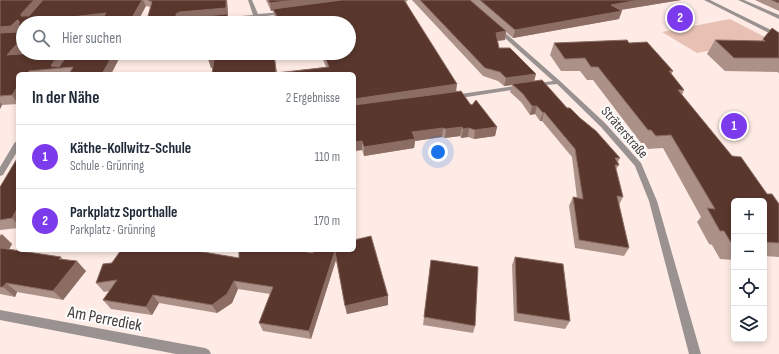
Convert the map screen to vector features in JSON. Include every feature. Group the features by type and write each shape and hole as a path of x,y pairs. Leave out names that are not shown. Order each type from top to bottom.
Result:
{"street":[{"path":"250,0 256,16 286,13"},
{"path":"706,0 779,36"},
{"path":"740,0 779,17"},
{"name":"Sträterstraße","path":"494,26 604,125 638,165 653,201 695,354"},
{"path":"448,97 558,82"},
{"path":"0,173 16,147"},
{"path":"8,161 16,159"},
{"name":"Am Perrediek","path":"0,315 204,354"}],"shaded area":[{"path":"730,19 769,39 697,53 662,32"}],"building":[{"path":"0,0 34,0 21,14 21,16 16,16 16,21 11,26 0,27"},
{"path":"43,0 142,0 133,16 104,16 106,13 80,16 29,16"},
{"path":"148,0 226,0 226,8 180,12 176,14 176,16 148,16 152,2"},
{"path":"268,0 296,0 270,3"},
{"path":"342,0 404,0 457,84 356,99 356,72 285,72 329,67 326,60 356,60 356,16 276,16 273,9"},
{"path":"420,0 470,0 506,31 496,33 499,48 510,48 536,74 506,78 500,72 485,68"},
{"path":"480,0 639,0 611,5 622,11 515,30"},
{"path":"771,0 779,0 779,3"},
{"path":"227,14 227,16 206,16"},
{"path":"772,28 779,33 779,58 734,58 715,40 765,41 763,39"},
{"path":"16,32 16,45 7,55 16,54 16,60 55,60 51,66 59,67 64,60 110,60 103,72 70,72 73,67 16,72 16,89 12,95 0,96 0,33"},
{"path":"627,40 629,43 647,42 673,71 669,71 684,90 678,90 732,156 741,157 767,194 772,194 779,204 779,243 767,242 767,198 731,198 731,243 724,231 720,231 707,208 715,209 671,135 656,136 651,130 648,130 598,67 591,67 585,58 565,59 554,43"},
{"path":"214,60 275,60 276,72 212,72"},
{"path":"542,80 567,108 570,108 596,131 620,158 615,158 619,165 615,165 623,197 617,196 629,248 579,240 573,197 583,199 575,149 544,112 543,113 537,106 532,106 523,94 512,84"},
{"path":"461,91 470,104 472,105 476,100 497,127 475,130 469,128 463,129 462,127 443,128 412,132 415,139 364,147 362,141 356,142 356,105"},
{"path":"16,160 16,211 12,218 0,220 0,187"},
{"path":"371,236 388,296 345,306 335,252 356,252 356,240"},
{"path":"0,248 16,250 16,252 27,252 61,257 59,259 77,261 53,291 6,283 3,287 0,287"},
{"path":"120,252 203,252 239,258 239,252 335,252 309,331 259,323 273,287 234,281 227,294 212,305 153,295 146,307 103,300 117,280 96,283 103,264 112,263"},
{"path":"515,257 563,264 570,321 517,313"},
{"path":"431,260 478,267 475,326 424,317"}],"place":[{"name":"Parkplatz Sporthalle","path":"680,18"},
{"name":"Käthe-Kollwitz-Schule","path":"734,126"}]}
